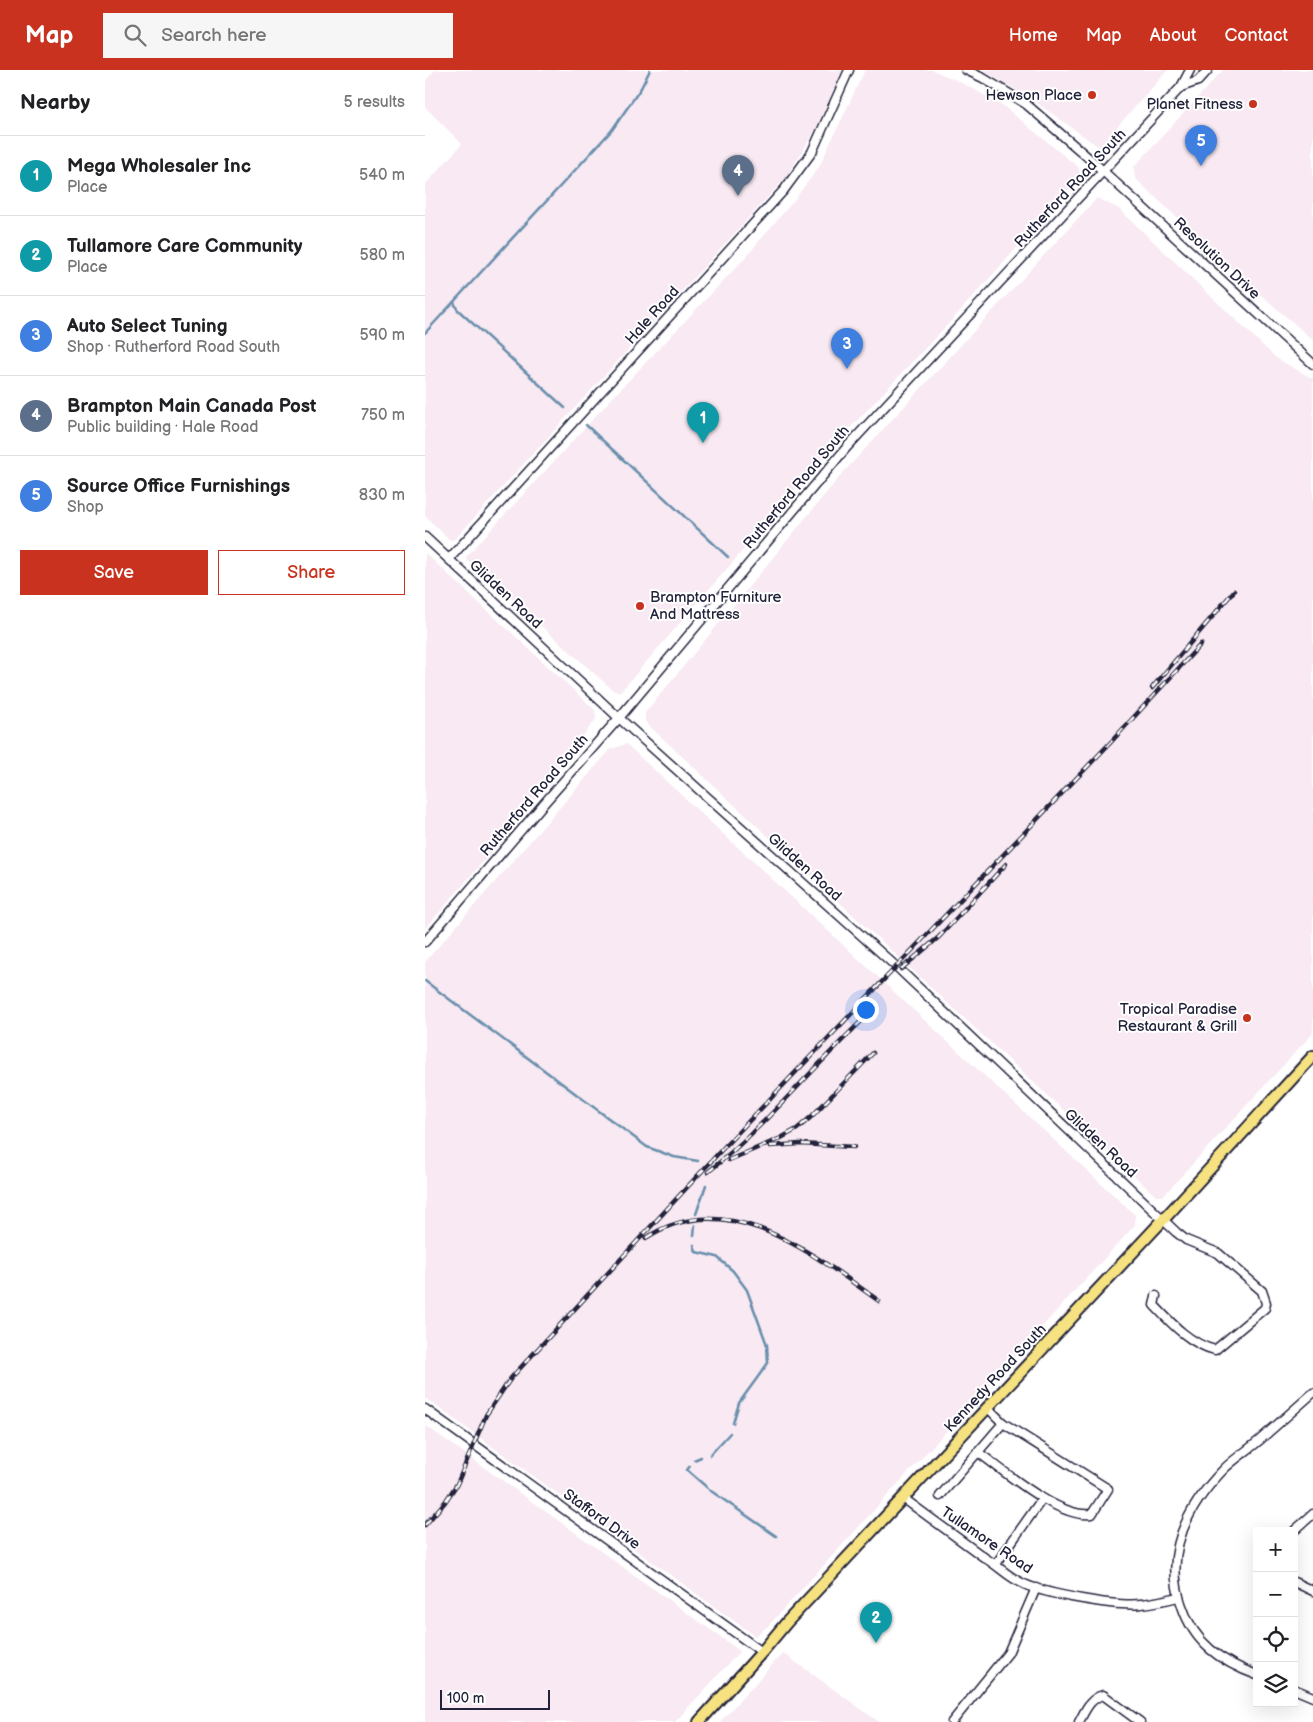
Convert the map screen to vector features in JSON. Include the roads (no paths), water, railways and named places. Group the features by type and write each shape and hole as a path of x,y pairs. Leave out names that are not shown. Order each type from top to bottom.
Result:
{"main road":[{"name":"Kennedy Road South","path":"699,1722 787,1622 1163,1220 1313,1056"}],"street":[{"name":"Hale Road","path":"449,559 784,190 812,152 849,70"},
{"name":"Resolution Drive","path":"966,70 1026,104 1104,170 1313,364"},
{"path":"1181,87 1190,70"},
{"name":"Rutherford Road South","path":"425,942 619,718 847,447 1181,87 1198,81 1208,70"},
{"name":"Glidden Road","path":"425,537 619,718 900,970 1163,1220 1186,1240 1218,1253 1262,1291 1266,1303 1265,1308 1215,1350 1202,1347 1169,1322 1155,1305 1156,1296"},
{"path":"1253,1673 1239,1668 1203,1645 1192,1629 1179,1597 1175,1565 1177,1545 1181,1530 1194,1506 1224,1469 1261,1440 1313,1393"},
{"path":"979,1452 1042,1500 1082,1516 1092,1514 1108,1489 1003,1423 988,1408"},
{"name":"Stafford Drive","path":"425,1409 762,1652"},
{"path":"940,1496 1003,1423"},
{"name":"Tullamore Road","path":"903,1498 996,1564 1011,1577 1036,1588 1122,1604 1139,1604 1179,1597"},
{"path":"996,1564 1042,1500"},
{"path":"1298,1528 1313,1514"},
{"path":"1298,1584 1313,1591"},
{"path":"964,1722 955,1719 1008,1653 1036,1588"},
{"path":"1298,1691 1313,1697"},
{"path":"1079,1722 1093,1700 1103,1695 1140,1722"}],"waterway":[{"path":"425,333 612,130 641,88 650,70"},
{"path":"454,302 457,309 565,408"},
{"path":"586,425 728,557"},
{"path":"425,981 647,1147 674,1157 698,1161"},
{"path":"696,1214 706,1185"},
{"path":"694,1235 695,1225"},
{"path":"694,1245 696,1252 717,1257 733,1271 747,1290 767,1345 768,1363 739,1403 733,1423"},
{"path":"710,1455 730,1433"},
{"path":"694,1460 701,1457"},
{"path":"690,1466 687,1470 711,1491 776,1536"}],"railway":[{"path":"1152,688 1234,591"},
{"path":"425,1525 445,1502 457,1484 486,1415 511,1378 727,1144 1110,743 1201,644"},
{"path":"901,969 939,937 1006,864"},
{"path":"708,1172 752,1133 876,1007"},
{"path":"729,1160 781,1138 797,1129 873,1053"},
{"path":"770,1146 800,1144 854,1147"},
{"path":"646,1238 677,1223 707,1219 738,1222 768,1232 798,1247 827,1264 879,1301"}],"place":[{"name":"Hewson Place","path":"1092,95"},
{"name":"Planet Fitness","path":"1253,104"},
{"name":"Source Office Furnishings","path":"1201,166"},
{"name":"Brampton Main Canada Post","path":"738,196"},
{"name":"Auto Select Tuning","path":"847,369"},
{"name":"Mega Wholesaler Inc","path":"703,443"},
{"name":"Brampton Furniture And Mattress","path":"640,606"},
{"name":"Tropical Paradise Restaurant & Grill","path":"1247,1018"},
{"name":"Tullamore Care Community","path":"876,1643"}]}
